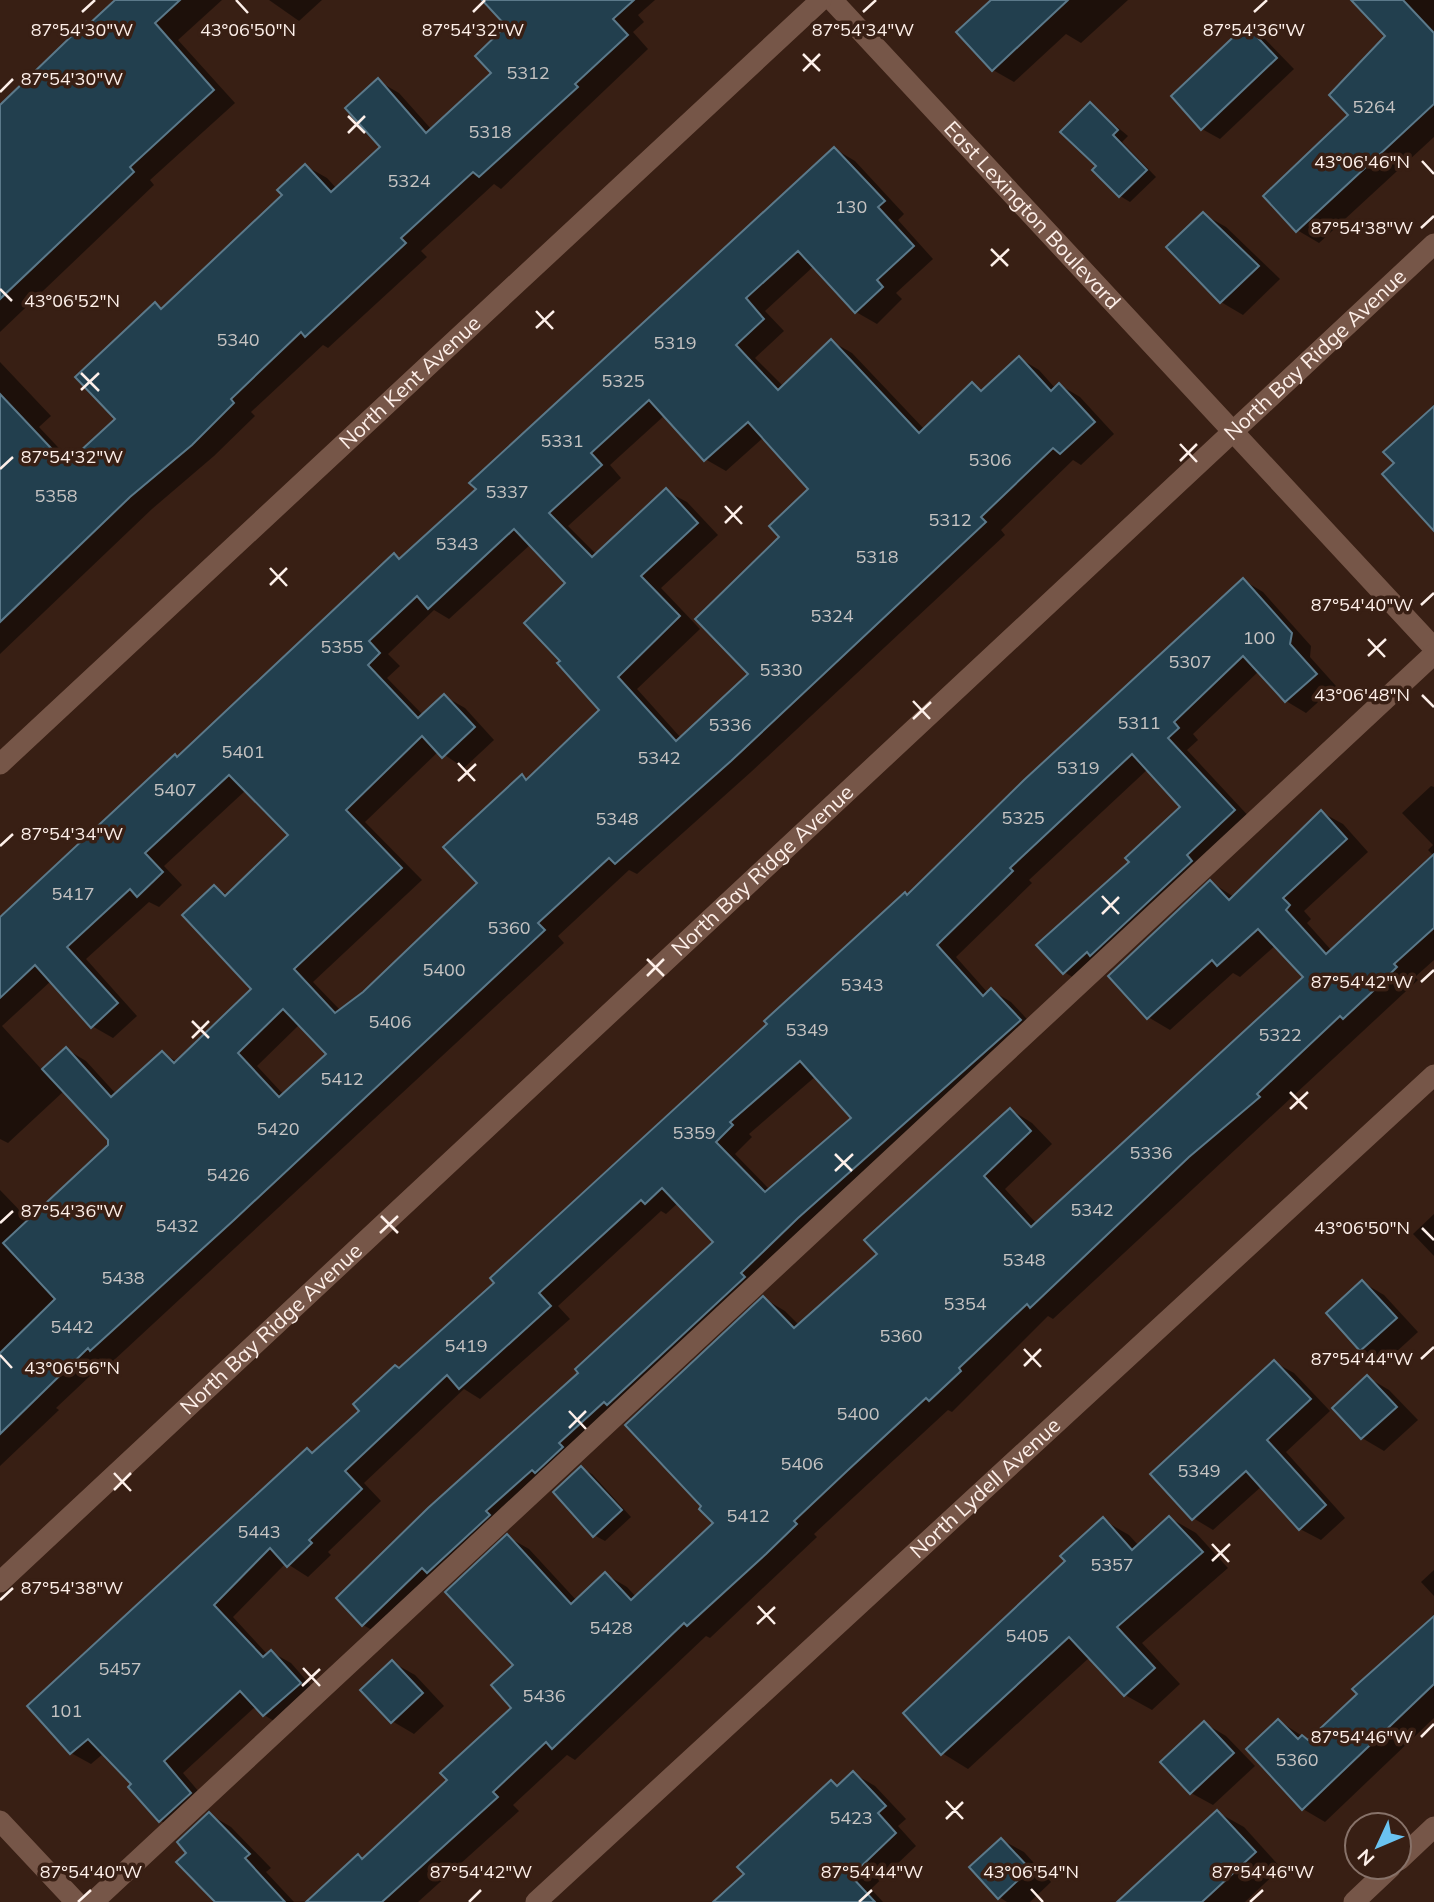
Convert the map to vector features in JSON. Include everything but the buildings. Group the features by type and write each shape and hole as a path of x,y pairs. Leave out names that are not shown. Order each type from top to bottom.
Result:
{"street":[{"name":"North Kent Avenue","path":"0,764 821,0"},
{"name":"East Lexington Boulevard","path":"832,0 1434,648"},
{"name":"North Bay Ridge Avenue","path":"0,1582 1434,244"},
{"path":"93,1902 1434,654"},
{"name":"North Lydell Avenue","path":"536,1902 1434,1075"},
{"path":"0,1821 76,1902"},
{"path":"1413,1847 1434,1827"},
{"path":"1354,1902 1376,1881"}]}
